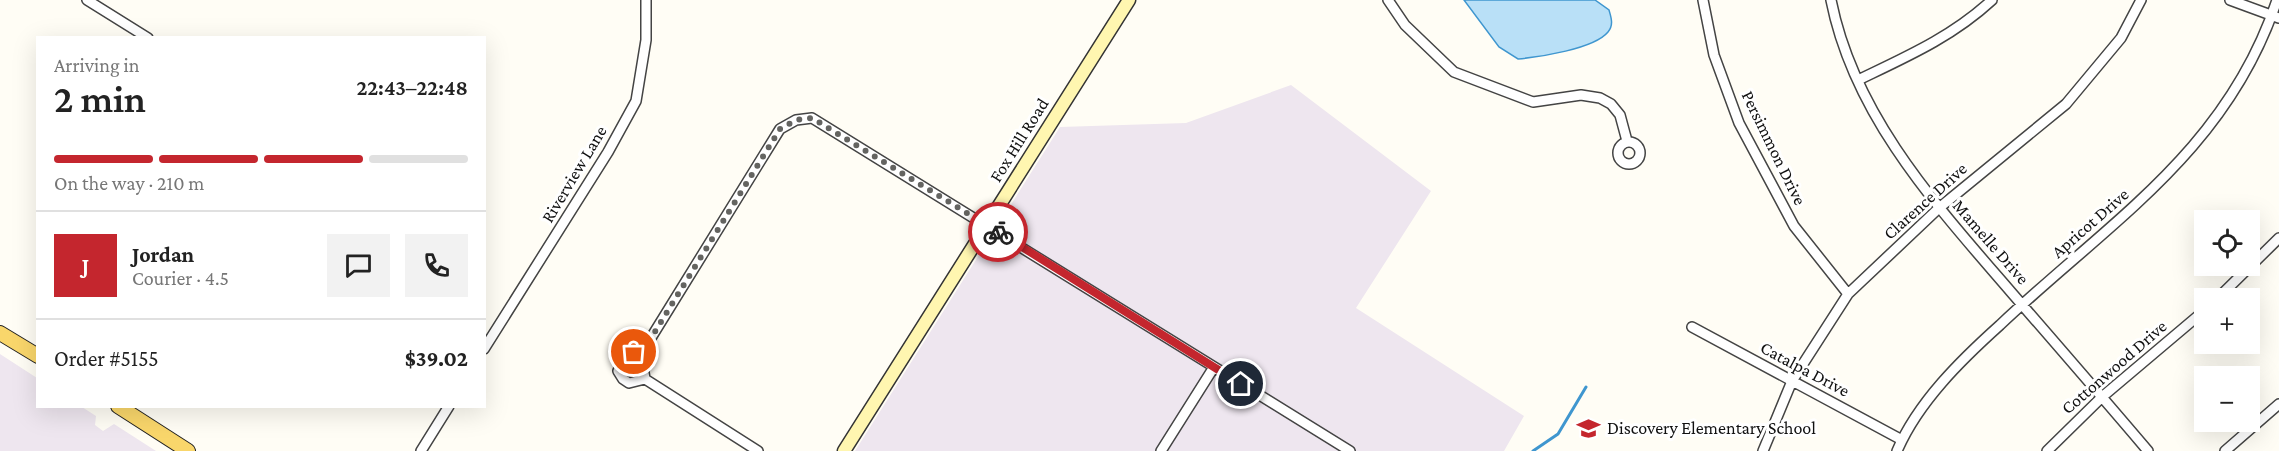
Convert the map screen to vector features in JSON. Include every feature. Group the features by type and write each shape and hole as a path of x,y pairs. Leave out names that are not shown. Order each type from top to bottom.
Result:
{"main road":[{"path":"0,333 36,355"},
{"path":"121,408 188,451"}],"street":[{"path":"87,0 145,36"},
{"name":"Riverview Lane","path":"486,346 608,152 636,101 646,40 646,0"},
{"name":"Fox Hill Road","path":"844,451 1129,0"},
{"path":"1388,0 1405,25 1454,72 1533,102 1581,95 1600,98 1611,104 1620,115 1627,141"},
{"name":"Persimmon Drive","path":"1703,0 1714,55 1739,123 1794,226 1848,294"},
{"name":"Mamelle Drive","path":"1831,0 1857,80 1895,150 1939,208 2148,451"},
{"path":"1857,80 1935,43 1967,23 1992,0"},
{"name":"Clarence Drive","path":"1763,451 1792,381 1848,294 1939,208 2066,104 2121,38 2141,0"},
{"path":"2230,0 2275,17"},
{"name":"Apricot Drive","path":"1897,451 1902,440 1952,369 2022,304 2124,217 2192,149 2238,85 2275,17 2277,0"},
{"path":"758,451 645,379 640,363 643,351 780,129 796,120 812,118 1350,451"},
{"path":"2228,288 2279,238"},
{"name":"Cottonwood Drive","path":"2047,451 2102,397 2194,319"},
{"name":"Catalpa Drive","path":"1692,327 1902,440"},
{"path":"643,351 634,352 623,358 618,371 622,379 629,383 645,379"},
{"path":"1161,451 1214,367"},
{"path":"2224,451 2279,404"},
{"path":"421,451 448,408"}],"shaded area":[{"path":"1291,85 1431,191 1356,308 1524,416 1504,451 855,451 1060,127 1186,123"},
{"path":"0,354 36,377 36,408 84,408 96,416 95,425 103,431 114,424 156,451 0,451"}],"water":[{"path":"1464,0 1595,0 1609,10 1611,24 1608,32 1591,43 1566,51 1518,59 1499,47"}],"waterway":[{"path":"1533,451 1558,434 1586,387"}],"way so far":[{"path":"634,352 643,351 780,129 796,120 812,118 998,232"}],"place":[{"name":"Discovery Elementary School","path":"1589,428"}],"route":[{"path":"998,232 1241,384"}]}
